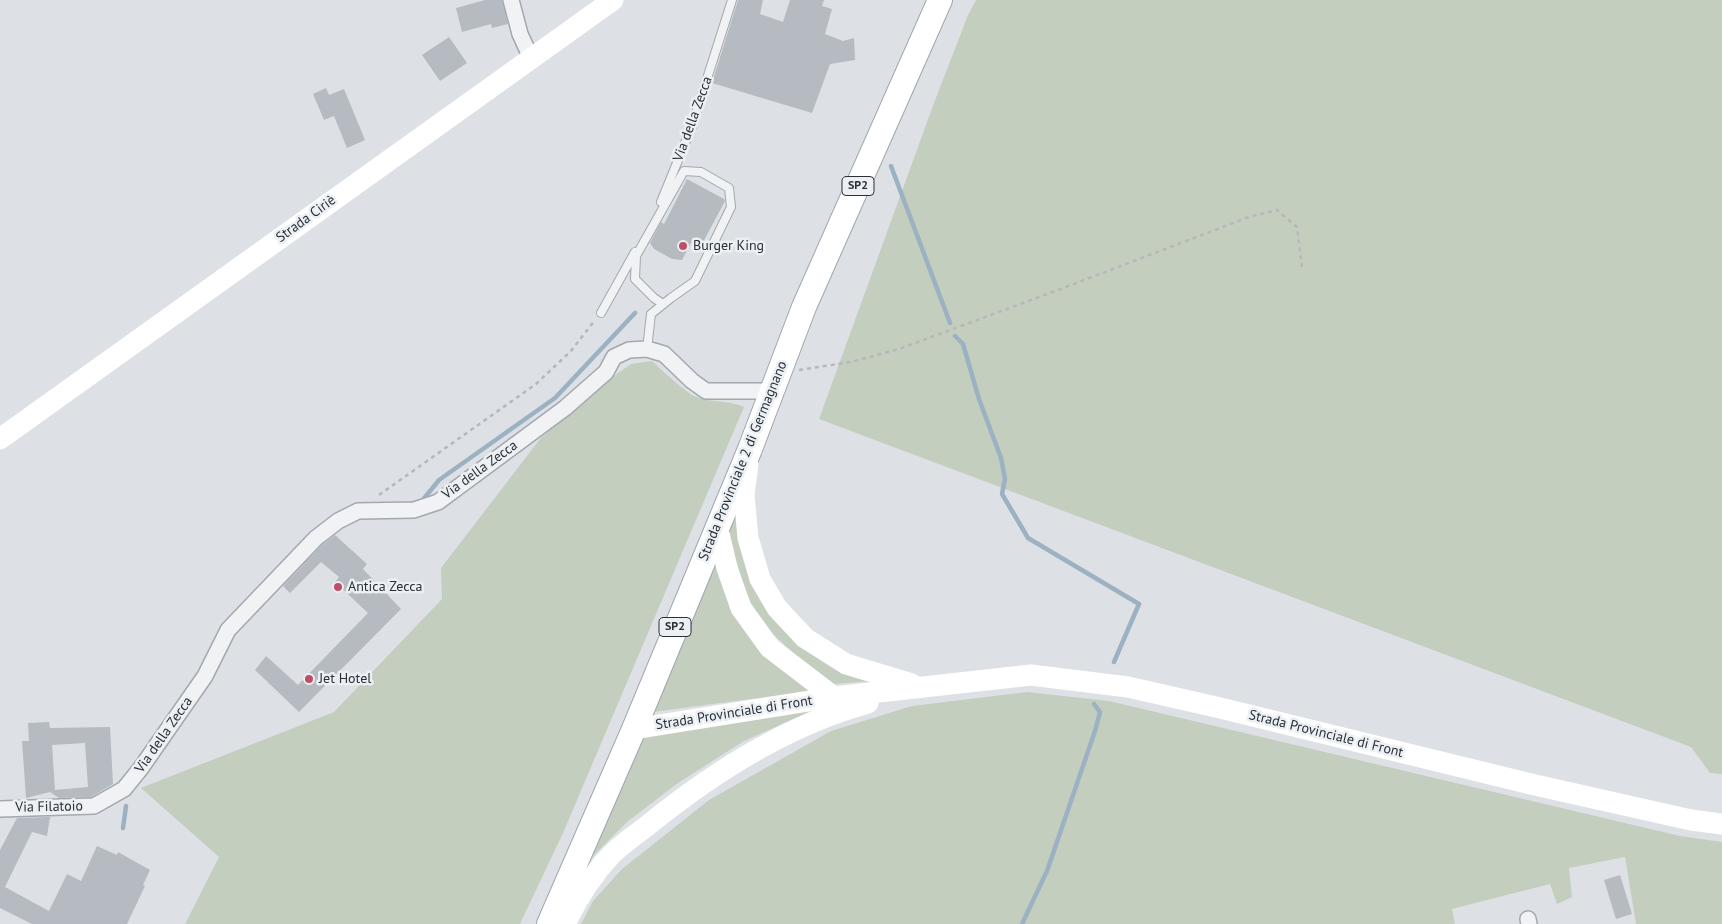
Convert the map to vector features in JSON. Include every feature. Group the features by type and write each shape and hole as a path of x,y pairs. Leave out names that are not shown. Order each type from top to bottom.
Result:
{"main road":[{"name":"Strada Ciriè","path":"0,439 613,0"},
{"name":"Strada Provinciale 2 di Germagnano","path":"549,924 634,728 750,449 804,307 940,0"},
{"path":"750,449 744,495 748,538 760,579 777,608 805,638 846,664 888,678 927,687"},
{"path":"717,526 727,568 741,608 770,648 834,697"},
{"name":"Strada Provinciale di Front","path":"634,728 834,697 1031,675 1128,687 1216,706 1535,785 1691,820 1722,824"},
{"path":"565,924 580,894 611,854 676,802 754,752 801,727 850,708 927,687"}],"street":[{"path":"511,0 520,34 531,58"},
{"path":"647,349 664,354 692,382 706,391 777,382"},
{"name":"Via della Zecca","path":"124,789 146,761 204,676 228,630 316,538 338,521 358,511 414,510 438,502 565,408 606,372 614,357 629,350 647,349"},
{"name":"Via Filatoio","path":"0,808 94,806 124,789"}],"lane":[{"name":"Via della Zecca","path":"601,314 660,205 692,126 732,0"},
{"path":"647,349 651,314 695,281 731,207 729,188 701,172 684,171 636,256 635,279 654,298 663,304"}],"path":[{"path":"777,382 899,349 1050,294 1249,216 1277,210 1298,227 1302,268"},
{"path":"358,511 536,384 571,351 601,314"}],"green space":[{"path":"976,0 1722,0 1722,774 1710,773 1691,747 819,419 934,103 968,15"},
{"path":"652,361 694,396 744,407 563,833 520,924 185,924 219,857 141,788 334,712 442,599 441,568 540,439 607,381 631,364"},
{"path":"737,511 753,582 872,681 834,684 802,661 764,626 751,603 735,556 729,529"},
{"path":"715,562 811,691 653,712"},
{"path":"1027,692 1109,701 1680,836 1722,842 1722,924 1636,924 1625,857 1569,868 1572,897 1557,904 1550,884 1452,909 1455,924 581,924 593,901 622,869 709,800 831,731 912,706"},
{"path":"813,710 744,741 678,783 627,822 584,865 641,736"}],"building":[{"path":"485,0 502,0 508,24 492,28 491,24 462,32 456,8"},
{"path":"738,0 763,0 760,14 783,22 790,0 824,0 822,6 832,9 825,34 843,41 854,38 855,60 830,64 812,113 712,83"},
{"path":"449,37 467,63 440,81 422,55"},
{"path":"326,88 329,95 344,89 365,140 347,148 334,116 324,120 313,94"},
{"path":"687,179 725,201 700,248 691,243 682,260 672,259 654,249 650,243 661,222 664,224"},
{"path":"335,535 367,564 363,569 401,609 299,712 255,670 266,656 298,685 368,613 335,582 339,577 321,562 290,593 283,586 322,545"},
{"path":"49,722 50,728 110,727 113,784 91,797 59,798 50,792 26,798 22,741 29,741 28,723","holes":["85,743 88,787 55,790 52,745"]},
{"path":"50,817 47,836 32,832 5,887 49,911 67,874 81,881 97,846 117,855 118,852 150,870 143,885 145,886 127,924 32,924 0,908 0,850 17,818"},
{"path":"1620,875 1632,914 1616,919 1604,880"}],"waterway":[{"path":"891,166 950,323"},
{"path":"422,501 439,480 555,398 635,313"},
{"path":"955,336 963,344 979,399 1001,458 1005,479 1002,494 1028,538 1139,604 1114,662"},
{"path":"1022,924 1047,871 1095,731 1100,712 1094,704"},
{"path":"123,828 126,806"}],"place":[{"name":"Burger King","path":"683,246"},
{"name":"Antica Zecca","path":"338,587"},
{"name":"Jet Hotel","path":"309,679"}]}
